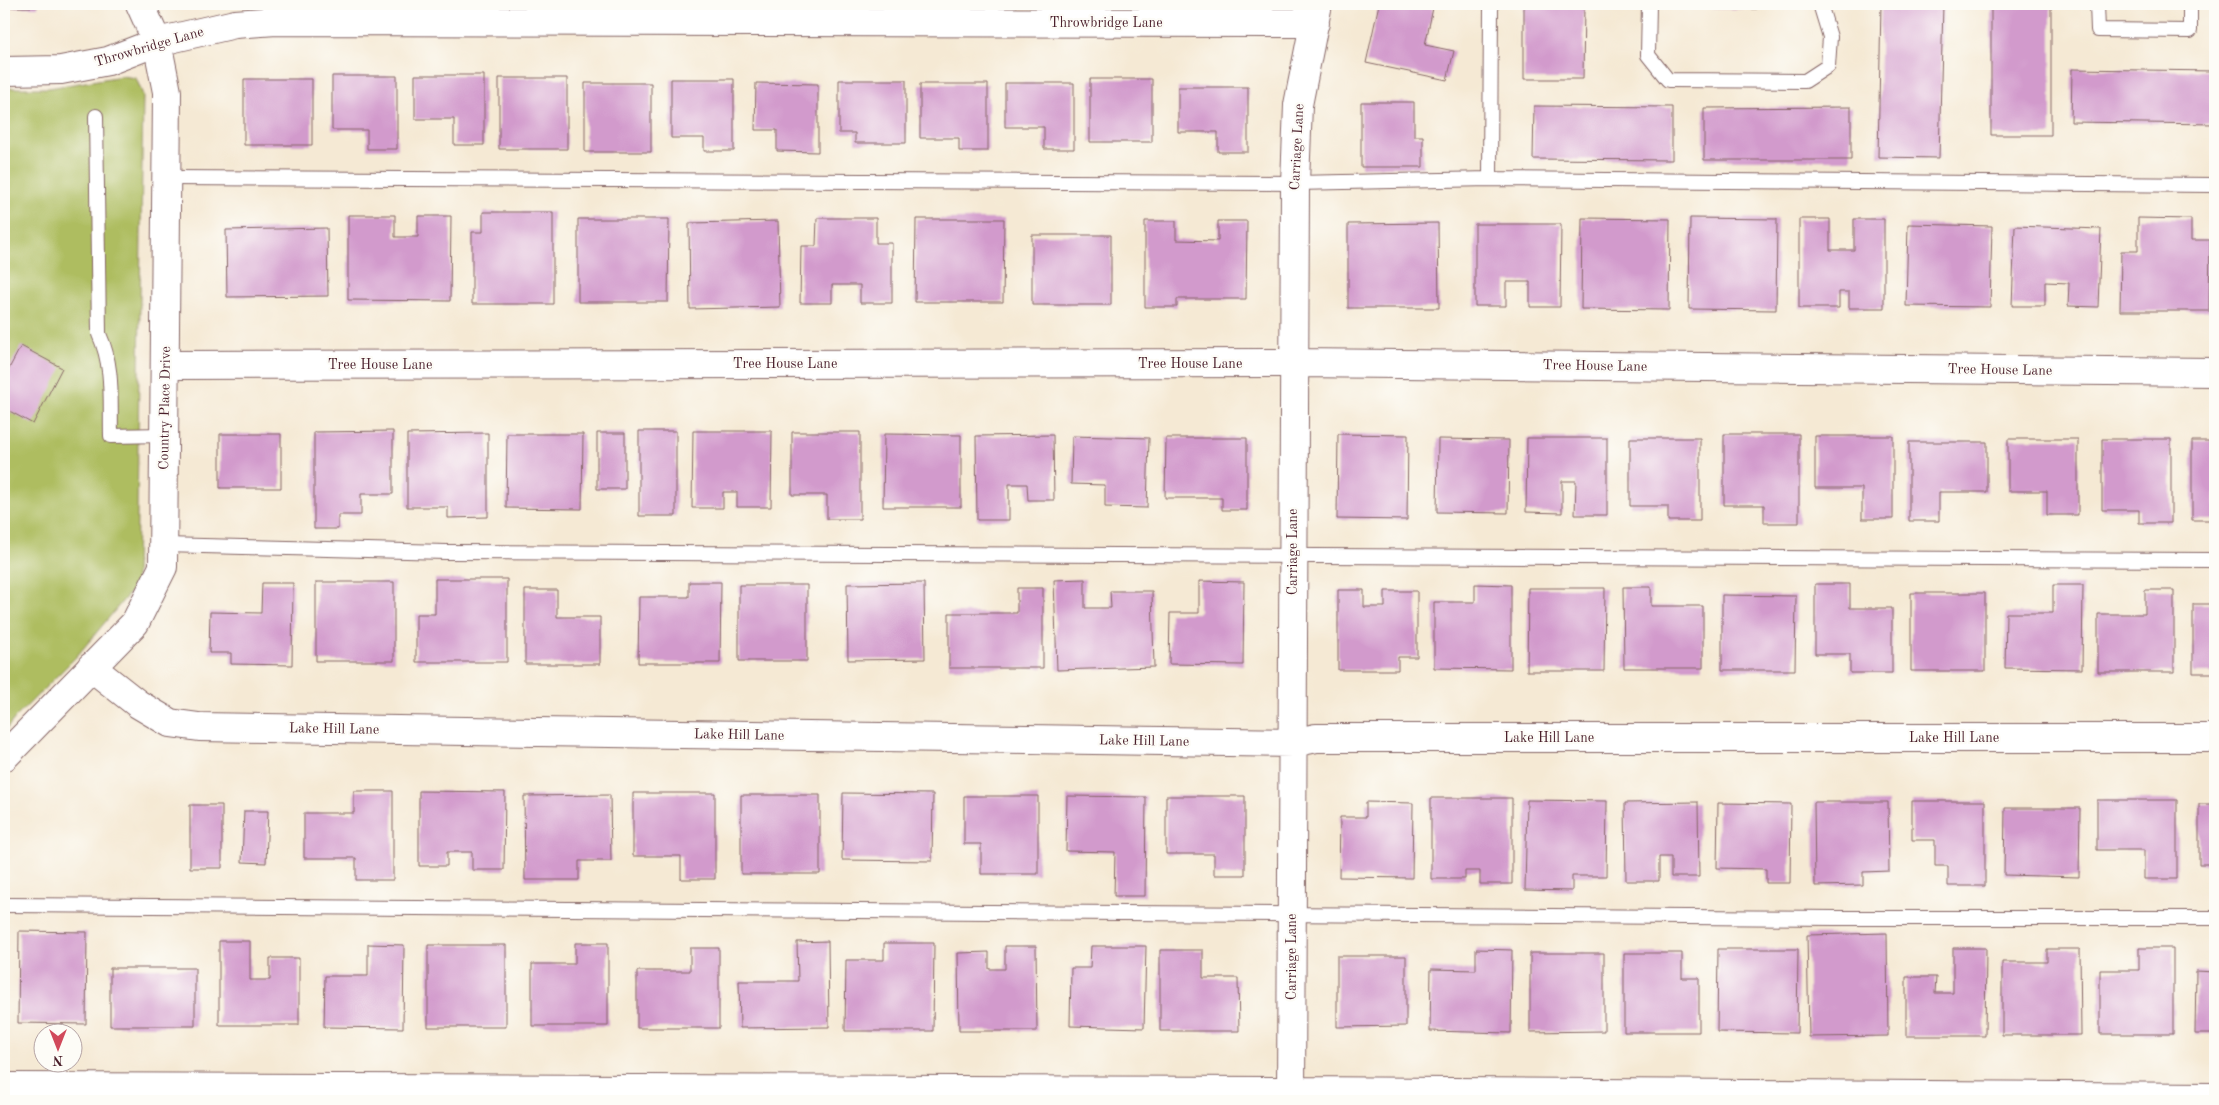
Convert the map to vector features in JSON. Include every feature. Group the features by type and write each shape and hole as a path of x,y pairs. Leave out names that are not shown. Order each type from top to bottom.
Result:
{"street":[{"name":"Country Place Drive","path":"4,757 135,622 163,567 167,92 157,42 140,4"},
{"name":"Throwbridge Lane","path":"4,71 61,70 108,61 157,42 235,24 276,21 1316,13"},
{"name":"Carriage Lane","path":"1291,1096 1295,183 1298,105 1316,13"},
{"name":"Tree House Lane","path":"166,366 1294,363 2215,372"},
{"name":"Lake Hill Lane","path":"91,667 138,704 170,723 199,727 1293,743 1316,738 2215,738"},
{"path":"4,1087 1291,1096 2215,1097"}],"lane":[{"path":"1490,179 1491,4"},
{"path":"1649,4 1648,55 1668,80 1795,81 1805,81 1828,66 1830,37 1820,4"},
{"path":"2097,4 2098,30 2190,31 2190,4"},
{"path":"96,116 99,334 109,362 112,384 111,436 164,435"},
{"path":"167,178 1295,183 1490,179 2215,186"},
{"path":"164,545 456,552 1294,554 2215,560"},
{"path":"4,905 2215,918"}],"green space":[{"path":"122,76 136,78 143,95 136,585 77,656 15,718 4,732 4,88 49,88"}],"building":[{"path":"4,4 38,4 38,7 4,7"},
{"path":"1379,4 1411,4 1433,8 1425,45 1454,51 1447,80 1366,63"},
{"path":"1524,4 1584,4 1583,79 1524,79"},
{"path":"1712,4 1757,4 1757,9 1712,9"},
{"path":"1881,4 1943,4 1939,158 1878,157"},
{"path":"1991,4 2051,4 2051,135 1991,135"},
{"path":"2072,69 2215,71 2215,124 2071,122"},
{"path":"415,75 484,75 484,145 454,145 454,119 415,119"},
{"path":"332,76 397,76 397,149 367,149 367,130 332,130"},
{"path":"499,78 567,78 567,149 499,149"},
{"path":"244,79 312,79 312,145 244,145"},
{"path":"671,79 734,79 734,151 704,151 704,138 671,138"},
{"path":"1090,79 1152,79 1152,142 1090,142"},
{"path":"839,80 906,80 906,143 855,143 855,133 839,133"},
{"path":"585,83 651,83 651,152 585,152"},
{"path":"756,83 818,84 818,152 777,151 777,130 755,130"},
{"path":"1005,83 1074,83 1074,149 1044,149 1044,127 1005,127"},
{"path":"920,84 988,84 988,151 959,151 959,138 920,138"},
{"path":"1178,87 1248,87 1248,152 1218,152 1218,132 1178,132"},
{"path":"1361,102 1414,102 1414,136 1423,136 1423,167 1361,167"},
{"path":"1534,106 1672,107 1672,160 1533,159"},
{"path":"1851,107 1851,160 1704,160 1704,108"},
{"path":"483,212 553,212 553,304 472,304 472,232 483,232"},
{"path":"348,215 395,215 395,237 418,237 418,216 451,216 450,301 348,300"},
{"path":"817,218 876,218 876,243 892,243 892,303 860,303 860,285 832,285 832,303 800,303 801,246 816,246"},
{"path":"1582,218 1670,219 1669,310 1581,309"},
{"path":"1690,218 1777,219 1776,310 1689,309"},
{"path":"2138,218 2191,219 2191,240 2210,240 2209,311 2120,311 2121,251 2138,251"},
{"path":"578,219 669,219 668,302 578,302"},
{"path":"916,219 1004,219 1003,302 915,302"},
{"path":"1799,219 1830,219 1830,250 1854,250 1854,219 1884,219 1884,308 1849,308 1849,292 1839,292 1839,308 1799,308"},
{"path":"778,221 780,307 690,309 689,223"},
{"path":"1145,221 1176,221 1176,240 1218,241 1218,221 1247,221 1246,299 1177,299 1177,307 1145,307"},
{"path":"1438,223 1439,308 1348,308 1348,224"},
{"path":"1475,224 1561,224 1560,307 1530,307 1530,282 1506,282 1506,306 1475,306"},
{"path":"1908,224 1992,226 1990,307 1906,306"},
{"path":"2015,226 2101,229 2098,307 2068,306 2069,283 2045,282 2045,306 2012,306"},
{"path":"327,228 328,296 227,297 226,230"},
{"path":"1032,235 1111,235 1111,305 1032,305"},
{"path":"21,346 62,368 33,424 4,408 4,378"},
{"path":"393,431 393,494 361,494 361,515 338,515 338,529 314,529 314,432"},
{"path":"639,431 676,431 676,516 639,516"},
{"path":"693,431 772,431 771,507 737,507 737,492 723,492 723,508 692,508"},
{"path":"792,432 860,432 860,519 827,519 827,495 792,495"},
{"path":"488,433 488,517 448,518 448,507 407,507 407,434"},
{"path":"597,433 625,433 625,489 597,489"},
{"path":"220,434 281,434 281,488 220,488"},
{"path":"507,434 583,434 582,509 506,508"},
{"path":"884,434 961,435 961,507 883,507"},
{"path":"1338,434 1408,435 1407,520 1337,519"},
{"path":"1724,434 1799,434 1799,523 1764,523 1764,505 1724,505"},
{"path":"1053,435 1054,500 1028,500 1027,484 1009,484 1009,520 977,520 976,436"},
{"path":"1072,436 1149,438 1147,508 1105,507 1105,485 1071,484"},
{"path":"1815,436 1893,436 1893,519 1862,519 1862,488 1815,488"},
{"path":"1166,438 1247,438 1247,510 1222,510 1222,498 1165,498"},
{"path":"1527,438 1607,438 1607,515 1575,515 1576,481 1562,481 1562,513 1526,512"},
{"path":"1630,438 1700,438 1700,521 1668,521 1668,506 1630,506"},
{"path":"1438,439 1509,440 1508,513 1437,512"},
{"path":"2008,439 2078,439 2078,515 2047,515 2047,491 2008,491"},
{"path":"2102,439 2171,439 2171,523 2139,523 2139,510 2102,510"},
{"path":"2192,441 2215,441 2215,520 2192,520"},
{"path":"1909,442 1987,442 1987,492 1939,492 1939,521 1909,521"},
{"path":"435,579 507,579 507,662 416,662 416,614 435,614"},
{"path":"1085,579 1085,608 1111,608 1110,591 1152,591 1154,667 1057,670 1054,580"},
{"path":"1199,581 1244,582 1243,665 1169,664 1170,613 1199,613"},
{"path":"316,582 394,582 394,661 316,661"},
{"path":"689,582 721,582 720,663 638,663 639,597 689,597"},
{"path":"262,583 293,583 292,665 231,664 231,653 209,653 210,612 261,613"},
{"path":"924,583 925,659 848,660 847,584"},
{"path":"1475,584 1511,585 1511,669 1434,668 1434,602 1475,602"},
{"path":"1815,584 1850,584 1850,608 1892,608 1892,673 1850,673 1850,654 1815,654"},
{"path":"739,585 807,585 807,661 739,661"},
{"path":"2053,585 2083,585 2082,669 2005,668 2006,613 2053,613"},
{"path":"1623,587 1651,587 1651,606 1703,606 1703,668 1624,668"},
{"path":"1017,588 1043,588 1043,668 949,668 949,613 1017,613"},
{"path":"1528,588 1605,588 1604,671 1527,671"},
{"path":"525,590 557,590 557,617 600,617 600,664 525,664"},
{"path":"1338,590 1364,590 1364,607 1385,607 1385,591 1417,591 1417,657 1398,657 1398,670 1338,670"},
{"path":"2145,590 2174,590 2174,672 2098,672 2098,614 2145,614"},
{"path":"1911,593 1985,593 1985,671 1911,671"},
{"path":"1722,595 1796,596 1795,670 1722,670"},
{"path":"2193,604 2215,604 2215,673 2193,673"},
{"path":"354,791 393,791 393,880 356,880 356,858 304,858 304,813 354,813"},
{"path":"419,791 505,792 504,870 472,870 472,852 447,852 447,866 419,866"},
{"path":"633,793 715,793 715,879 681,879 681,856 633,856"},
{"path":"843,793 933,794 932,861 842,860"},
{"path":"610,795 611,861 579,861 579,880 525,880 524,796"},
{"path":"741,795 820,795 820,874 741,874"},
{"path":"964,796 1038,796 1038,874 981,874 981,844 964,844"},
{"path":"1067,796 1146,797 1145,896 1114,896 1115,852 1066,851"},
{"path":"1166,796 1245,796 1245,875 1214,875 1214,854 1166,854"},
{"path":"1431,798 1512,798 1512,884 1480,884 1480,871 1465,871 1465,879 1431,879"},
{"path":"1527,800 1607,801 1606,876 1572,876 1572,891 1525,890"},
{"path":"2097,800 2177,800 2177,879 2144,879 2144,850 2097,850"},
{"path":"1912,801 1985,801 1985,886 1948,886 1948,866 1935,866 1935,840 1912,840"},
{"path":"1366,802 1413,803 1412,878 1339,877 1340,817 1366,817"},
{"path":"1698,802 1699,877 1671,877 1671,857 1659,857 1659,881 1626,881 1625,803"},
{"path":"1814,802 1888,802 1889,871 1863,872 1863,885 1815,886"},
{"path":"1718,803 1791,804 1790,883 1766,883 1766,869 1717,868"},
{"path":"2199,804 2215,804 2215,864 2199,864"},
{"path":"190,805 222,805 222,868 190,868"},
{"path":"2005,808 2080,808 2079,877 2004,875"},
{"path":"244,811 268,811 266,863 242,862"},
{"path":"19,931 87,932 86,1024 82,1024 82,1022 18,1023"},
{"path":"1887,933 1888,1036 1809,1037 1807,935"},
{"path":"219,941 250,941 250,980 270,980 270,958 299,958 299,1025 219,1025"},
{"path":"828,941 829,1027 740,1028 739,981 798,981 797,942"},
{"path":"575,943 608,943 608,1026 532,1026 532,964 575,964"},
{"path":"884,943 934,943 933,1031 845,1031 846,960 884,960"},
{"path":"368,944 404,945 403,1028 324,1027 325,976 368,976"},
{"path":"428,945 506,945 506,1027 428,1027"},
{"path":"1005,946 1036,946 1037,1031 959,1031 958,953 989,952 989,969 1005,969"},
{"path":"1091,946 1146,946 1144,1028 1070,1026 1071,968 1090,968"},
{"path":"690,948 719,948 719,1028 637,1028 637,971 690,971"},
{"path":"1953,948 1986,948 1985,1036 1906,1036 1906,977 1936,977 1935,993 1953,993"},
{"path":"2139,948 2173,948 2173,1034 2100,1034 2100,970 2139,970"},
{"path":"1476,949 1512,950 1511,1033 1430,1031 1431,969 1476,970"},
{"path":"1718,949 1798,949 1797,1033 1717,1032"},
{"path":"2047,949 2080,949 2081,1035 2002,1035 2002,962 2047,962"},
{"path":"1160,950 1203,950 1203,978 1238,978 1239,1031 1160,1031"},
{"path":"1530,953 1604,953 1604,1031 1530,1032"},
{"path":"1624,953 1682,953 1682,978 1699,978 1699,1032 1624,1032"},
{"path":"1337,956 1406,956 1406,1026 1337,1027"},
{"path":"110,968 195,968 195,1026 110,1026"},
{"path":"2196,971 2215,972 2215,1034 2195,1034"}]}
